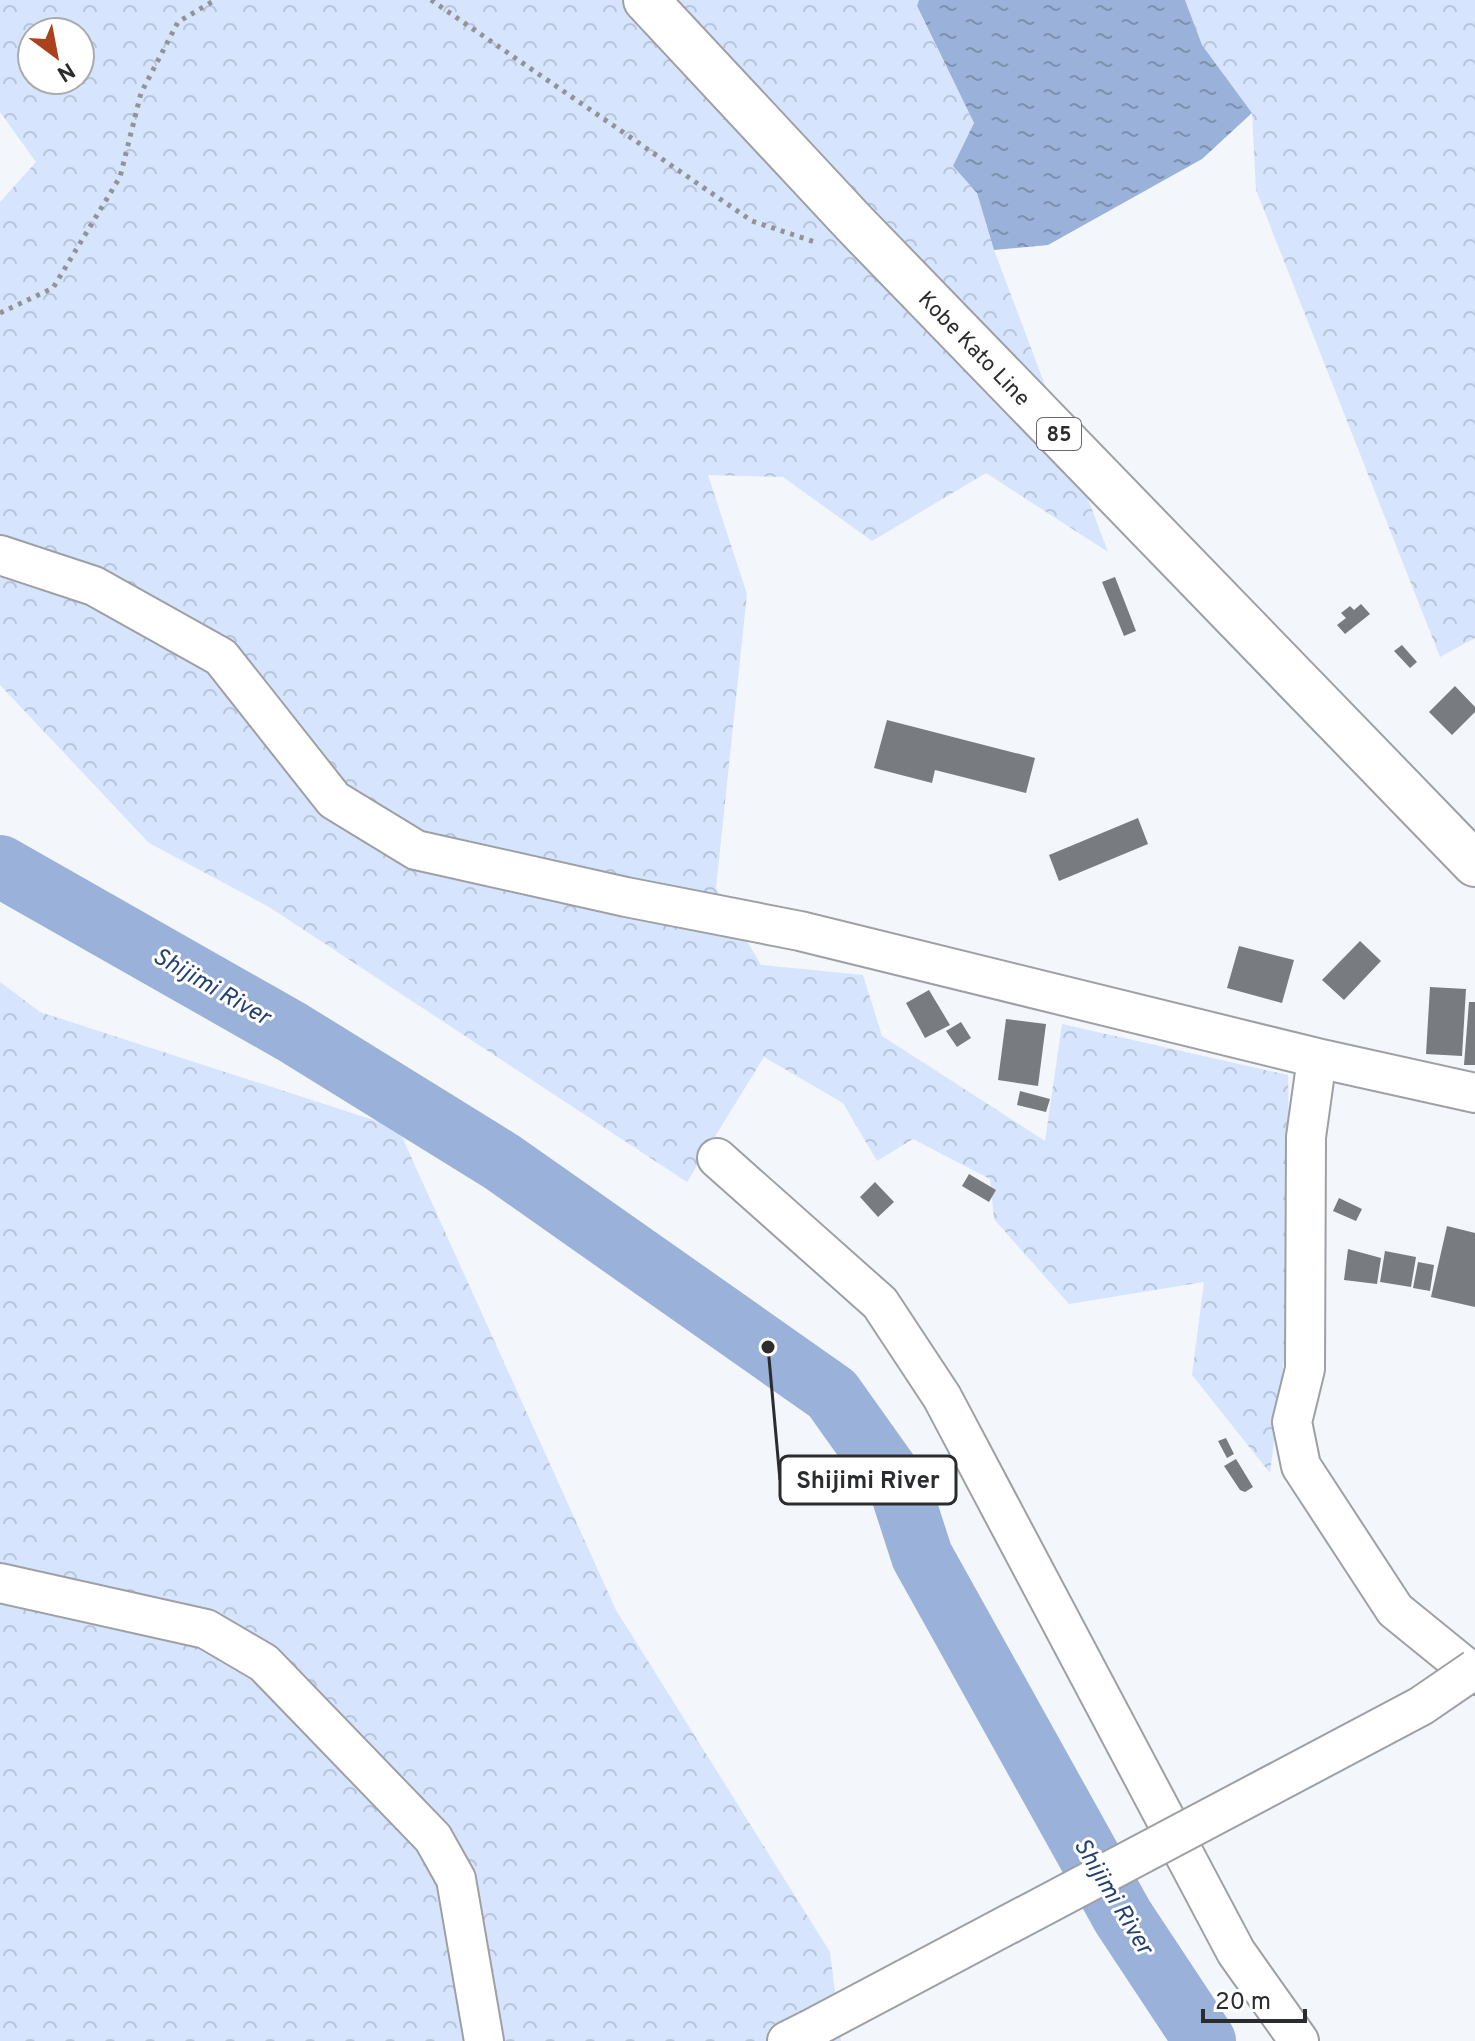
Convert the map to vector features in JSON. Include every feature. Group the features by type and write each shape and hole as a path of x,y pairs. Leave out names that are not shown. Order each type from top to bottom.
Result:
{"main road":[{"name":"Kobe Kato Line","path":"646,0 854,223 1475,864"}],"street":[{"path":"0,555 94,586 221,657 334,800 416,850 626,897 800,931 1317,1058 1475,1093"},
{"path":"798,2036 1421,1706 1475,1672 1395,1610 1301,1466 1292,1422 1305,1369 1306,1137 1317,1058"},
{"path":"717,1158 880,1303 942,1397 1236,1952 1299,2041"},
{"path":"0,1583 206,1629 264,1663 433,1838 456,1879 484,2041"}],"path":[{"path":"0,313 53,288 120,177 141,93 178,22 215,0"},
{"path":"431,0 752,221 817,243 854,223"}],"green space":[{"path":"0,0 919,0 917,7 974,123 954,166 977,193 994,250 1108,552 986,473 872,541 783,477 708,475 747,594 716,888 761,965 863,975 882,1036 1045,1141 1062,1024 1288,1075 1292,1295 1270,1473 1192,1375 1204,1282 1069,1304 994,1219 990,1179 913,1139 877,1161 843,1103 764,1057 687,1182 269,907 149,843 0,685 0,202 36,162 0,112"},
{"path":"1185,0 1475,0 1475,638 1440,657 1256,190 1252,113 1202,45"},
{"path":"0,982 40,1012 398,1128 616,1610 830,1952 841,2041 0,2041"}],"water":[{"path":"919,0 1185,0 1202,45 1252,113 1202,159 1048,245 994,250 977,193 953,166 974,123 917,6"}],"building":[{"path":"1115,577 1136,631 1124,636 1102,582"},
{"path":"1361,604 1370,614 1345,634 1337,625 1346,618 1341,613 1350,606 1354,610"},
{"path":"1402,645 1417,662 1410,668 1394,651"},
{"path":"1455,686 1475,707 1475,712 1452,735 1429,712"},
{"path":"887,720 1035,758 1026,793 935,770 932,783 874,768"},
{"path":"1138,818 1148,844 1059,881 1049,855"},
{"path":"1360,941 1381,961 1344,1000 1322,980"},
{"path":"1239,946 1294,960 1282,1003 1227,988"},
{"path":"1430,987 1466,989 1462,1056 1426,1054"},
{"path":"929,990 950,1025 925,1038 906,1003"},
{"path":"1469,1002 1475,1002 1475,1065 1464,1065"},
{"path":"1006,1019 1046,1024 1038,1086 998,1080"},
{"path":"961,1022 971,1038 957,1047 946,1031"},
{"path":"1020,1091 1050,1099 1046,1112 1017,1105"},
{"path":"969,1174 996,1190 989,1202 962,1186"},
{"path":"875,1182 894,1202 878,1217 860,1197"},
{"path":"1339,1198 1362,1209 1356,1221 1333,1211"},
{"path":"1447,1226 1475,1233 1475,1307 1431,1297"},
{"path":"1348,1249 1381,1258 1377,1284 1344,1280"},
{"path":"1385,1251 1416,1257 1411,1287 1380,1282"},
{"path":"1418,1262 1434,1265 1430,1291 1413,1288"},
{"path":"1226,1438 1234,1454 1227,1458 1218,1441"},
{"path":"1236,1459 1253,1487 1245,1492 1240,1490 1224,1466"}],"waterway":[{"name":"Shijimi River","path":"0,866 292,1032 502,1162 832,1394 901,1491 922,1556 1123,1917 1205,2041"}],"place":[{"name":"Shijimi River","path":"768,1347"}]}
